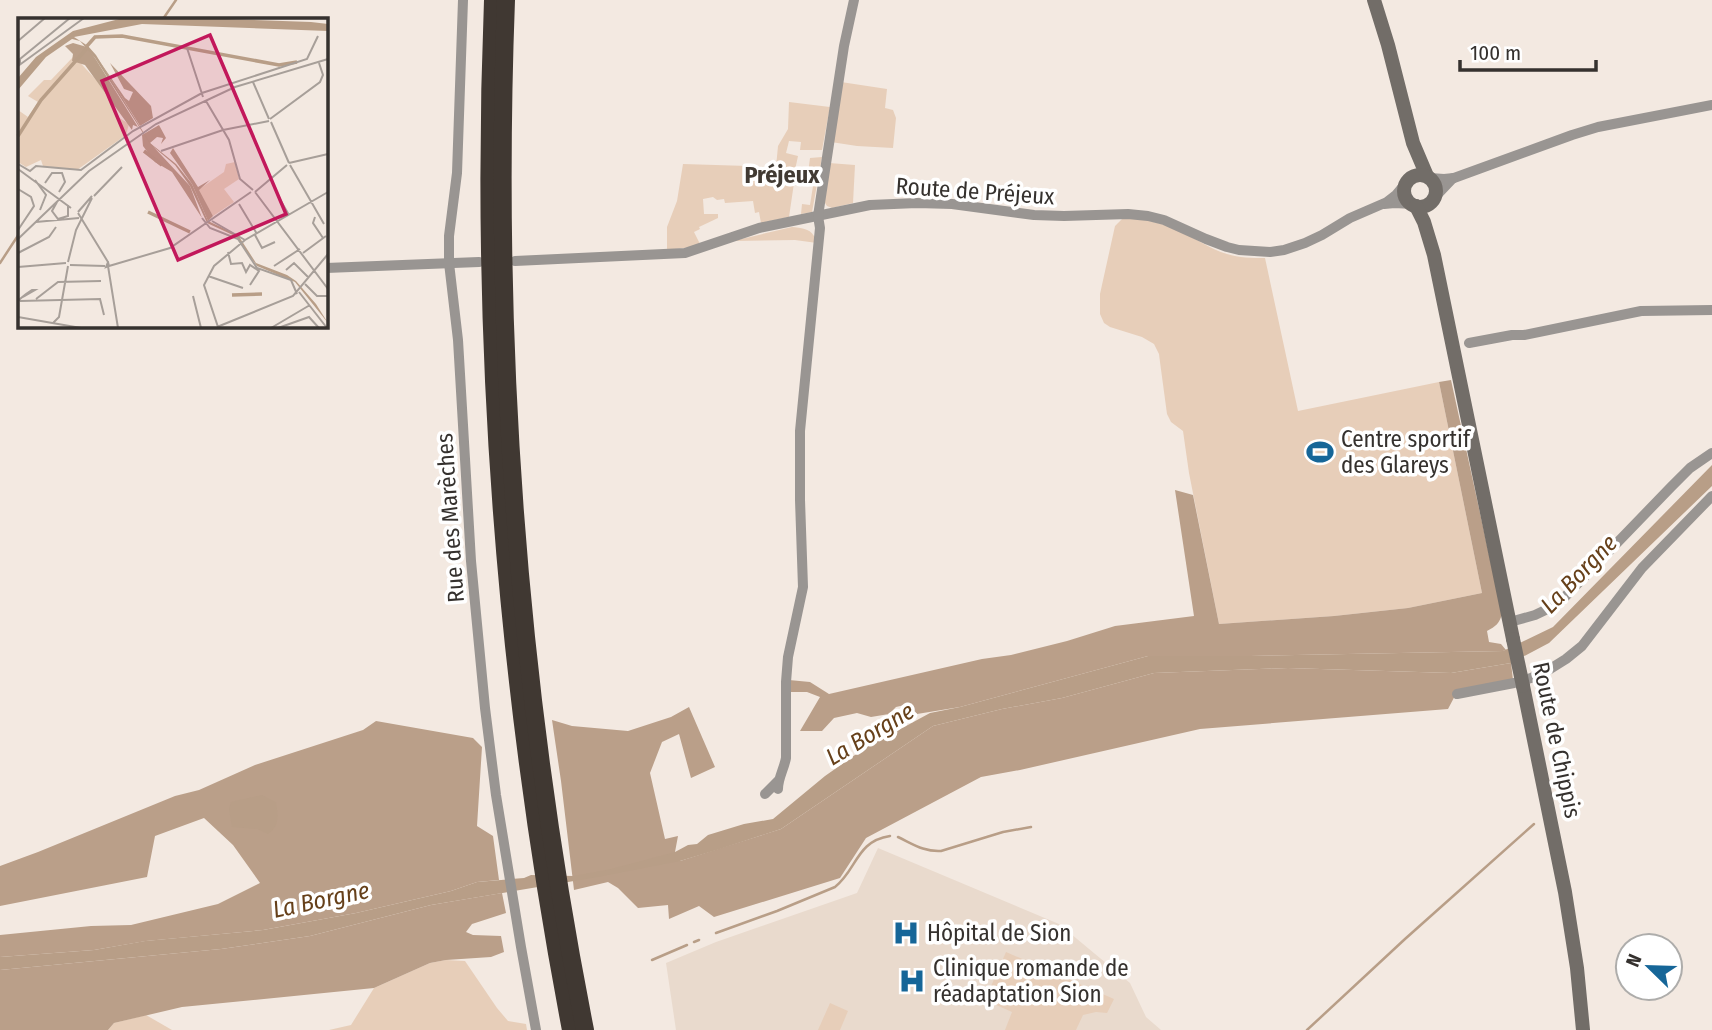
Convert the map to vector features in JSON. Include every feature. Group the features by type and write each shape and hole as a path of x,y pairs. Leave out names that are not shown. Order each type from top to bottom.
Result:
{"highway":[{"path":"493,0 489,162 490,276 494,396 507,579 567,972 571,1030"},
{"path":"506,0 503,206 508,391 538,788"},
{"path":"567,972 585,1030"}],"street":[{"name":"Rue des Marèches","path":"463,0 457,173 449,236 449,263 458,340 476,623 496,795 536,1030"},
{"path":"765,794 778,785 785,768 788,657 803,587 800,431 816,282 820,228 818,216 844,46 855,0"},
{"name":"Route de Chippis","path":"1374,0 1417,156 1436,189 1431,228 1434,255"},
{"path":"1407,182 1415,175 1454,178 1598,127 1712,105"},
{"name":"Route de Chippis","path":"1406,120 1410,160 1405,195 1424,222 1434,255 1565,892 1583,1030"},
{"path":"1414,205 1426,205 1454,178"},
{"name":"Route de Préjeux","path":"515,261 685,253 759,228 870,205 917,203 952,204 1034,215 1148,216 1164,220 1227,247 1270,252 1305,243 1380,205 1393,198 1407,182"},
{"name":"Route de Préjeux","path":"1380,205 1414,205"},
{"path":"327,268 479,261"},
{"path":"1469,343 1641,312 1712,310"},
{"path":"1510,622 1535,615 1558,604 1690,468 1712,453"},
{"path":"1457,694 1531,678 1566,659 1582,646 1642,568 1712,496"}],"shaded area":[{"path":"841,82 887,89 885,108 893,110 896,118 893,148 831,142"},
{"path":"789,102 830,107 822,150 800,150 801,142 789,141 786,153 798,156 795,170 802,173 808,173 810,158 822,157 812,212 801,214 802,204 810,205 813,186 794,183 789,217 761,223 759,212 755,213 753,201 725,203 724,199 717,200 713,197 703,199 704,214 718,214 718,218 694,232 700,244 667,250 667,227 677,201 683,164 776,167 778,146 788,129"},
{"path":"829,163 855,165 853,203 832,208 823,200"},
{"name":"Centre sportif des Glareys","path":"1124,217 1168,226 1227,254 1265,258 1298,411 1439,382 1482,593 1408,608 1219,624 1183,431 1171,422 1167,414 1159,354 1154,344 1142,337 1110,327 1104,323 1100,314 1100,294 1115,226"},
{"path":"792,227 810,231 814,236 818,236 817,243 795,240 733,241"},
{"path":"1451,380 1502,614 1497,624 1487,631 1489,642 1501,644 1506,650 1148,656 960,707 917,714 909,704 896,707 889,714 871,717 857,713 834,718 822,731 800,731 820,697 807,692 788,692 789,680 810,682 829,694 982,659 1011,655 1115,626 1194,616 1175,490 1193,495 1219,624 1408,608 1482,593 1439,382"},
{"path":"1712,465 1712,486 1549,643 1511,663 1451,673 1288,668 1154,673 1062,698 933,726 781,829 680,861 431,905 310,936 221,949 0,970 0,957 94,950 145,941 263,930 356,913 451,891 477,882 531,875 573,876 675,852 688,845 697,844 708,835 773,819 825,776 865,748 930,713 1148,656 1503,651 1553,627"},
{"path":"1511,663 1513,680 1458,690 1448,709 1200,729 981,777 866,838 840,878 714,917 699,906 669,919 668,905 638,908 608,882 574,890 552,720 572,726 628,731 671,717 689,707 715,767 691,778 679,734 662,742 650,773 665,839 678,836 675,852 680,861 781,829 933,726 1002,709 1062,698 1154,673 1288,668 1451,673"},
{"path":"376,721 473,738 482,747 477,826 493,836 499,880 477,882 451,891 356,913 263,930 146,941 94,950 0,957 0,935 131,925 218,904 260,883 233,845 204,818 155,836 147,877 0,906 0,866 175,796 199,790 255,765 363,730"},
{"path":"262,795 276,802 277,820 272,831 268,834 257,829 232,827 229,809 231,802"},
{"name":"Hôpital de Sion","path":"878,848 1059,924 1130,983 1146,1017 1161,1030 676,1030 666,963 716,942 857,893"},
{"path":"502,893 506,913 472,924 466,932 473,935 501,936 504,952 491,957 430,963 374,988 182,1007 114,1023 108,1030 0,1030 0,970 221,949 310,936 431,905"},
{"path":"1006,952 1114,999 1107,1013 1083,1015 1076,1030 1005,1030 1012,1012 985,1000"},
{"path":"465,961 508,1021 526,1024 527,1030 329,1030 351,1025 374,988 430,963"},
{"path":"830,1003 848,1011 840,1030 818,1030"},
{"path":"146,1015 172,1030 108,1030 114,1023"}],"waterway":[{"path":"164,18 176,0"},
{"path":"0,263 18,236"},
{"path":"1307,1030 1534,824"},
{"path":"898,837 924,849 941,851 1003,832 1031,827"},
{"path":"716,933 835,887 863,850 879,839 890,836"},
{"path":"694,942 699,940"},
{"path":"652,960 687,945"}],"place":[{"name":"Centre sportif des Glareys","path":"1320,452"},
{"name":"Hôpital de Sion","path":"906,933"},
{"name":"Clinique romande de réadaptation Sion","path":"912,981"}],"district":[{"name":"Préjeux","path":"782,175"}],"water label":[{"name":"La Borgne","path":"1579,574"},
{"name":"La Borgne","path":"870,734"},
{"name":"La Borgne","path":"321,900"}]}
